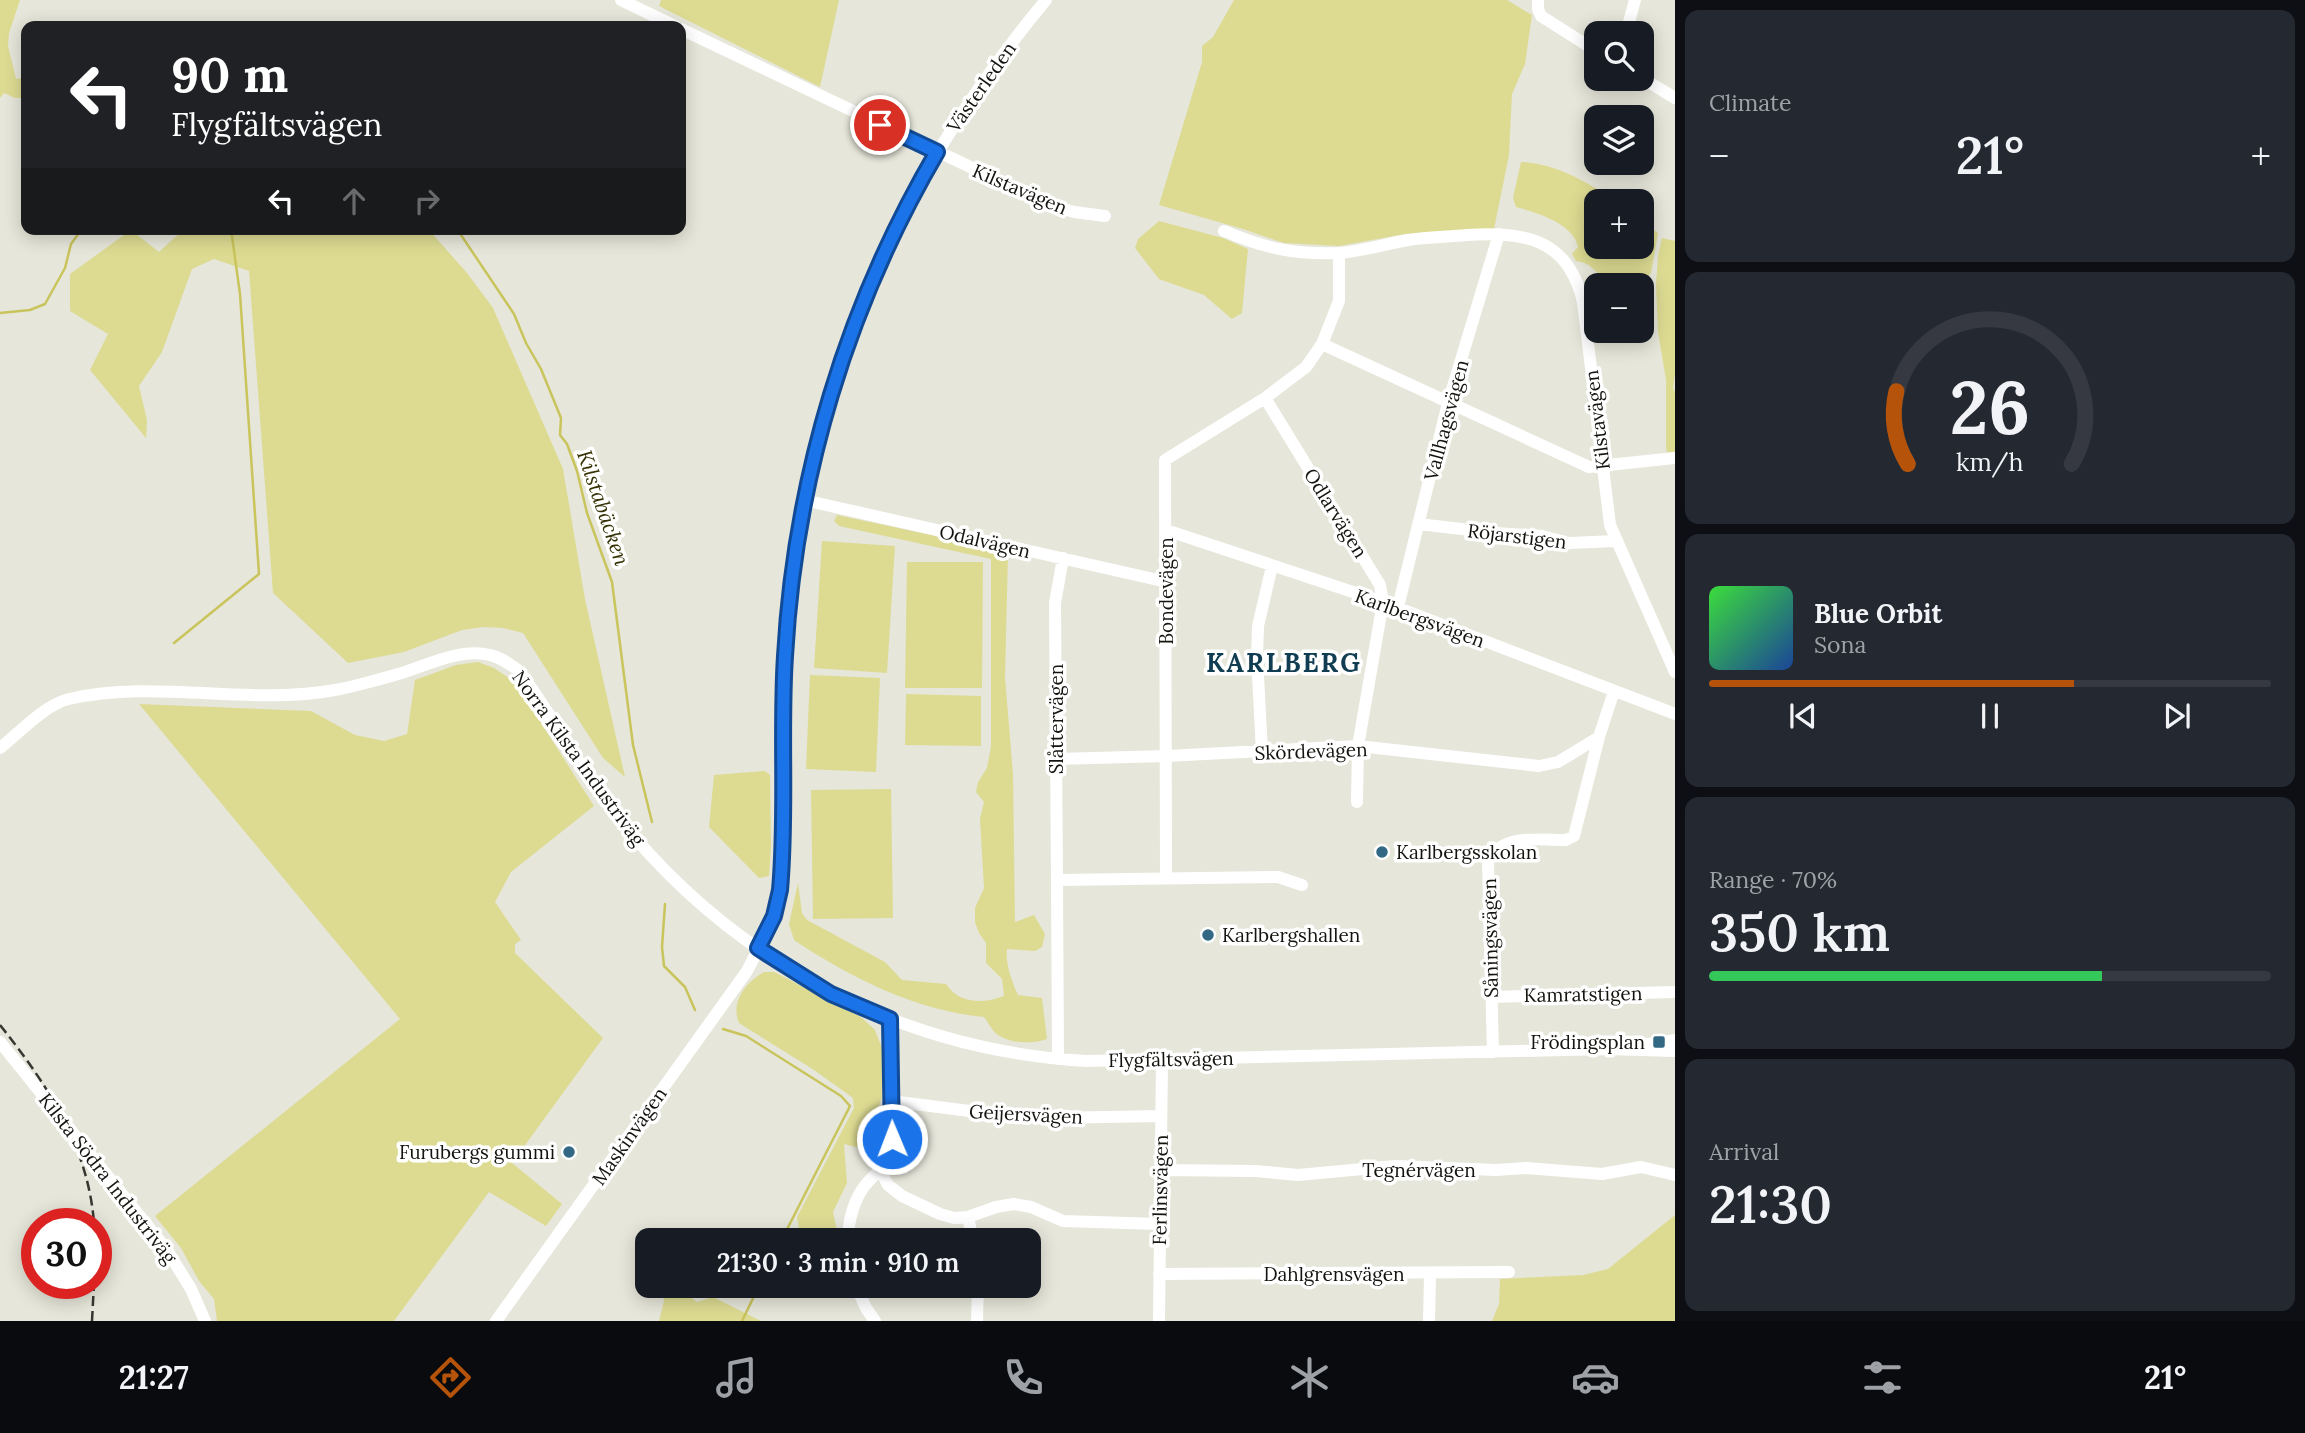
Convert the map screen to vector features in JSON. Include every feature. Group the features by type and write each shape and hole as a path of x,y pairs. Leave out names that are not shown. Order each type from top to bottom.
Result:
{"street":[{"path":"621,0 665,21"},
{"name":"Västerleden","path":"758,948 774,916 780,890 785,656 791,584 804,500 826,409 853,325 889,241 937,152 987,75 1046,0"},
{"path":"1538,0 1541,16 1584,43"},
{"path":"1629,21 1635,0"},
{"name":"Kilstavägen","path":"686,31 1050,205 1074,212 1105,216"},
{"path":"1654,85 1675,98"},
{"name":"Kilstavägen","path":"1224,232 1278,250 1339,253 1423,238 1499,234 1525,237 1552,250 1568,267 1579,285 1606,506 1616,541 1675,671"},
{"name":"Vallhagsvägen","path":"1398,607 1448,404 1499,234"},
{"name":"Bondevägen","path":"1166,878 1165,460 1300,373 1322,344 1339,301 1339,253"},
{"path":"1322,344 1579,464 1589,467 1675,458"},
{"name":"Odlarvägen","path":"1265,398 1376,577 1383,601"},
{"name":"Odalvägen","path":"804,500 1167,582"},
{"name":"Röjarstigen","path":"1419,524 1542,536 1569,543 1616,541"},
{"name":"Karlbergsvägen","path":"1166,530 1383,601 1614,691 1674,710"},
{"name":"Slåttervägen","path":"1058,1059 1055,603 1063,558"},
{"path":"1262,752 1258,626 1272,566"},
{"path":"1357,802 1358,746 1383,601"},
{"name":"Norra Kilsta Industriväg","path":"0,748 57,703 80,697 118,694 311,694 350,687 461,654 492,655 518,670 614,812 647,852 693,899 758,948"},
{"name":"Såningsvägen","path":"1493,1052 1489,862 1492,852 1499,845 1508,842 1566,840 1574,836 1599,737 1614,691"},
{"name":"Skördevägen","path":"1056,759 1358,746 1539,766 1558,762 1599,737"},
{"path":"1056,880 1278,877 1302,885"},
{"name":"Flygfältsvägen","path":"758,948 831,994 890,1019 954,1040 1058,1059 1161,1060 1606,1049 1675,1051"},
{"name":"Maskinvägen","path":"496,1321 747,971 758,948"},
{"name":"Kamratstigen","path":"1491,997 1675,992"},
{"path":"850,1228 859,1197 867,1183 881,1171 889,1156 892,1139 890,1019"},
{"name":"Flygfältsvägen","path":"1606,1049 1675,1041"},
{"name":"Kilsta Södra Industriväg","path":"0,1042 167,1251 191,1289 205,1321"},
{"name":"Ferlinsvägen","path":"1159,1321 1161,1060"},
{"name":"Geijersvägen","path":"891,1101 1049,1118 1161,1116"},
{"name":"Tegnérvägen","path":"1161,1170 1255,1171 1298,1175 1395,1166 1496,1170 1556,1169 1602,1174 1641,1167 1675,1175"},
{"path":"881,1171 888,1185 921,1206 954,1217 968,1217 1014,1204 1031,1207 1063,1221 1160,1224"},
{"path":"968,1217 971,1228"},
{"name":"Dahlgrensvägen","path":"1159,1274 1509,1272"},
{"path":"1429,1321 1430,1274"},
{"path":"861,1298 875,1321"},
{"path":"977,1321 978,1298"}],"shaded area":[{"path":"0,0 20,0 9,33 8,46 16,79 21,78 21,98 4,93 0,98"},
{"path":"661,0 839,0 820,87 659,6"},
{"path":"1234,0 1507,0 1532,15 1525,64 1512,94 1509,155 1494,229 1405,234 1339,246 1284,243 1159,205 1202,62 1202,46 1213,37"},
{"path":"1521,162 1559,170 1594,187 1597,189 1584,189 1584,259 1653,259 1651,273 1598,273 1586,264 1576,261 1572,254 1578,247 1569,232 1553,220 1516,207 1513,198"},
{"path":"1159,221 1223,238 1248,249 1242,313 1232,319 1204,295 1159,279 1135,248 1138,239"},
{"path":"1654,230 1658,233 1654,256"},
{"path":"124,235 137,235 159,252 177,235 433,235 493,308 563,469 585,599 625,777 603,758 523,633 484,627 462,630 404,652 348,663 273,593 249,271 214,259 192,269 162,352 139,386 147,420 146,438 90,370 108,334 70,311 70,274"},
{"path":"1662,238 1675,241 1675,453 1667,452 1666,448 1666,380 1658,332 1656,284"},
{"path":"837,515 997,549 1008,554 1005,677 1013,774 1015,922 1034,915 1045,934 1042,947 1035,951 1007,949 1007,960 1018,995 1042,998 1047,1039 1022,1042 1003,1038 984,1017 934,1008 884,990 837,967 794,940 789,924 798,883 802,913 807,920 885,962 902,980 946,984 951,991 965,999 980,1001 1004,996 1002,979 986,963 986,943 975,922 975,908 984,888 980,819 984,802 976,792 978,782 987,768 991,746 991,559 839,526 834,521"},
{"path":"822,541 895,546 887,673 814,668"},
{"path":"907,562 983,562 982,688 905,688"},
{"path":"478,662 494,668 515,682 594,806 511,872 495,902 521,940 515,944 515,953 603,1038 512,1163 562,1204 546,1226 489,1192 394,1321 217,1321 214,1299 199,1281 181,1248 155,1216 400,1019 139,704 311,711 355,735 384,741 407,734 415,680 456,665"},
{"path":"810,675 880,678 876,772 806,769"},
{"path":"906,694 981,696 981,746 905,745"},
{"path":"765,771 770,775 771,847 769,876 759,878 709,827 714,775"},
{"path":"891,789 893,918 813,919 811,790"},
{"path":"764,972 774,972 861,1017 875,1030 882,1048 882,1097 863,1149 844,1144 847,1183 833,1212 836,1228 799,1228 797,1217 854,1108 853,1098 739,1023 738,1000 751,981"},
{"path":"1675,1215 1675,1321 1492,1321 1499,1304 1500,1279 1583,1275 1608,1269"},
{"path":"664,1298 692,1298 697,1302 715,1298 761,1321 659,1321"}],"waterway":[{"name":"Kilstabäcken","path":"0,313 30,310 45,304 65,268 71,244 78,235"},
{"path":"174,643 259,574 240,294 232,235"},
{"name":"Kilstabäcken","path":"461,235 514,314 561,418 560,435 567,444 577,471 587,513 612,582 633,745 652,822"},
{"name":"Kilstabäcken","path":"665,904 662,947 664,966 685,987 695,1010"},
{"name":"Kilstabäcken","path":"723,1029 746,1036 841,1096 850,1106 788,1228"},
{"name":"Kilstabäcken","path":"742,1321 753,1298"}],"railway":[{"path":"0,1025 34,1070 62,1117 83,1168 92,1208"},
{"path":"92,1321 93,1299"}],"place":[{"name":"Karlbergsskolan","path":"1382,852"},
{"name":"Karlbergshallen","path":"1208,935"},
{"name":"Frödingsplan","path":"1659,1042"},
{"name":"Furubergs gummi","path":"569,1152"}],"district":[{"name":"KARLBERG","path":"1284,663"}],"route":[{"path":"880,125 937,152 889,241 859,310 834,381 811,468 799,527 786,634 780,890 774,916 758,948 831,994 890,1019 892,1139"}]}
